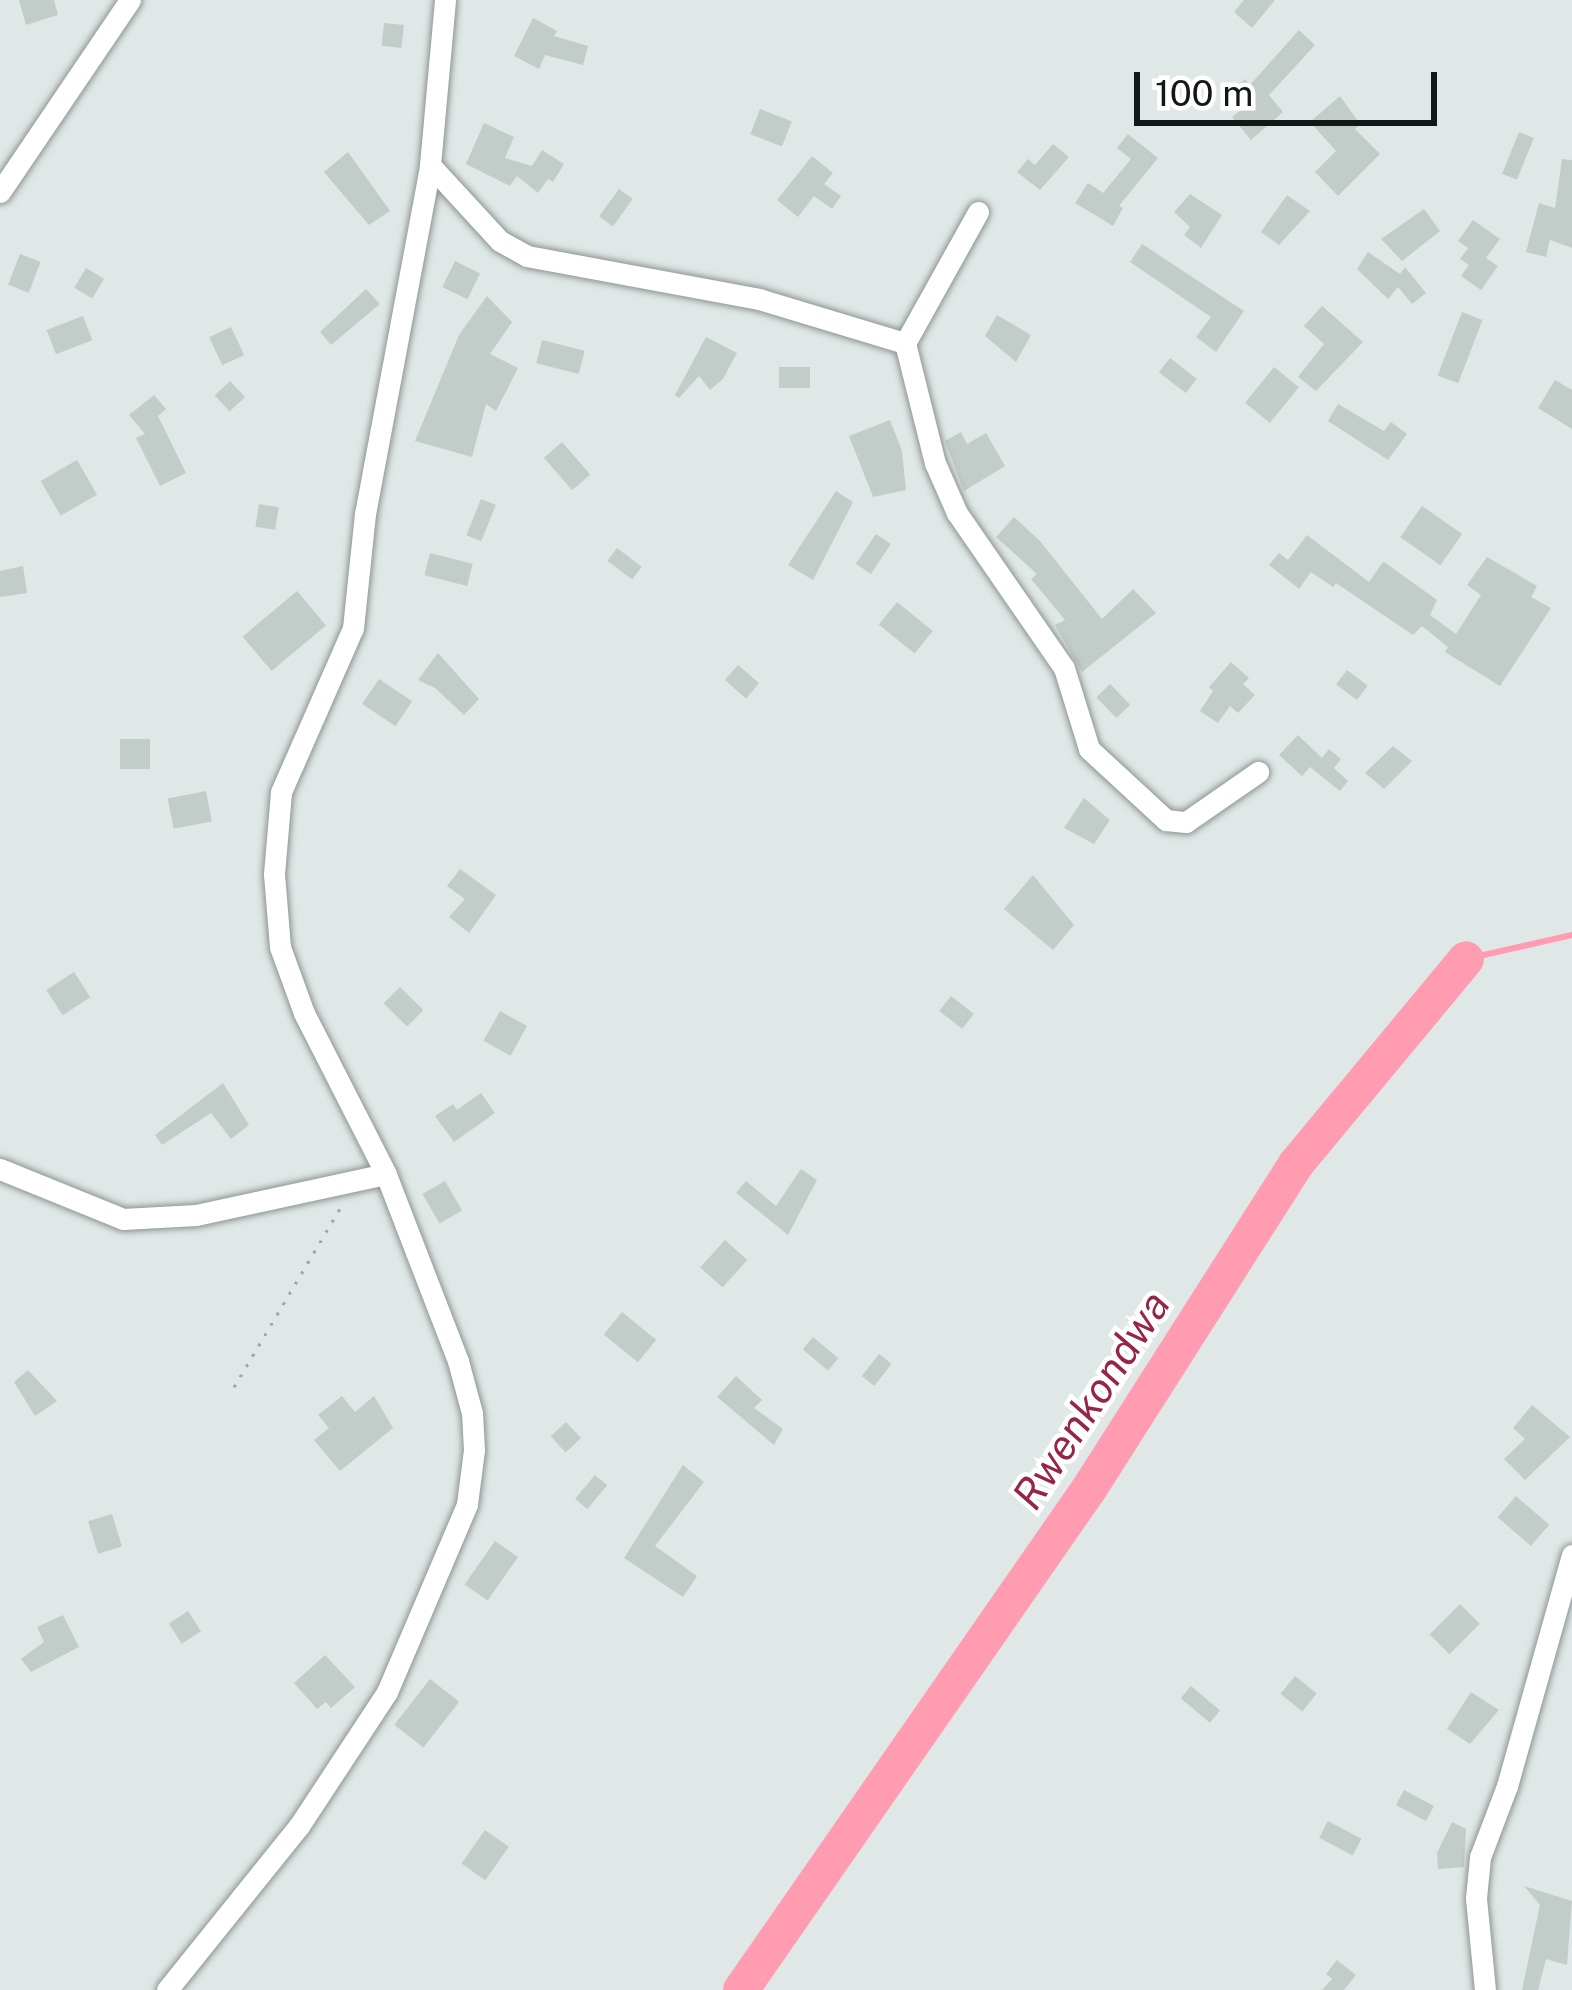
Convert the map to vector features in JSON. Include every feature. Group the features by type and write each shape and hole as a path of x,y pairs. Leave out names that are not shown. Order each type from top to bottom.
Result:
{"street":[{"path":"0,192 130,0"},
{"path":"167,1990 299,1826 386,1692 467,1504 474,1450 472,1413 458,1361 386,1174 304,1013 280,947 274,874 281,792 353,628 365,514 430,165 445,0"},
{"path":"430,165 500,241 527,256 760,299 905,343"},
{"path":"978,212 905,343 946,489 988,563 1064,668 1089,749 1176,824 1258,772"},
{"path":"0,1169 123,1219 196,1215 386,1174"},
{"path":"1485,1990 1476,1898 1480,1857 1507,1786 1572,1555"}],"path":[{"path":"234,1387 358,1180"}],"building":[{"path":"19,0 54,0 58,15 26,25"},
{"path":"1244,0 1275,0 1252,28 1234,12"},
{"path":"533,18 557,31 554,36 588,46 583,65 545,55 539,69 514,56"},
{"path":"384,23 404,25 401,48 382,46"},
{"path":"1299,30 1315,45 1269,95 1283,112 1251,140 1232,117 1241,110 1227,94 1245,79 1250,85"},
{"path":"1340,96 1360,124 1355,129 1380,154 1338,196 1315,172 1336,151 1310,122"},
{"path":"760,109 792,121 782,146 750,134"},
{"path":"484,123 514,137 505,158 532,166 542,150 564,164 553,182 548,179 538,193 517,176 510,186 466,164"},
{"path":"1519,132 1534,138 1517,180 1502,174"},
{"path":"1128,134 1158,158 1119,206 1123,208 1113,226 1075,203 1088,183 1103,193 1131,159 1117,148"},
{"path":"1053,144 1069,157 1040,190 1017,172 1028,159 1035,165"},
{"path":"348,152 390,211 369,225 324,172"},
{"path":"812,156 833,173 824,184 841,196 832,209 814,196 798,217 777,200"},
{"path":"1562,159 1572,160 1572,248 1550,240 1546,257 1526,252 1539,203 1555,208"},
{"path":"619,189 633,199 613,226 599,217"},
{"path":"1190,194 1222,215 1201,248 1184,235 1190,227 1174,212"},
{"path":"1287,195 1310,211 1279,245 1261,232"},
{"path":"1424,209 1440,231 1402,261 1381,239"},
{"path":"1473,220 1500,239 1486,258 1498,266 1481,290 1461,276 1469,265 1460,259 1468,248 1458,241"},
{"path":"1142,244 1244,311 1216,352 1196,337 1211,317 1130,262"},
{"path":"1368,252 1400,274 1405,267 1426,293 1412,304 1398,287 1388,299 1357,269"},
{"path":"20,254 41,262 29,293 8,285"},
{"path":"455,261 480,273 467,299 442,287"},
{"path":"86,268 104,279 92,299 74,288"},
{"path":"366,289 380,304 331,345 320,332"},
{"path":"487,296 512,322 490,354 518,368 496,411 486,404 472,457 415,441 459,335"},
{"path":"1322,306 1363,342 1316,391 1298,377 1324,344 1304,326"},
{"path":"1462,312 1483,320 1458,383 1438,375"},
{"path":"997,315 1031,335 1016,362 985,336"},
{"path":"83,316 92,340 56,354 47,330"},
{"path":"231,327 244,355 222,365 209,337"},
{"path":"706,337 737,353 723,379 710,390 699,376 679,398 675,395"},
{"path":"542,340 585,351 579,374 536,363"},
{"path":"1170,358 1197,379 1186,393 1159,372"},
{"path":"779,367 810,367 810,388 779,388"},
{"path":"1274,367 1299,387 1270,423 1245,403"},
{"path":"1555,380 1572,390 1572,429 1538,408"},
{"path":"230,381 245,397 230,411 215,395"},
{"path":"154,395 166,409 158,416 186,473 160,486 136,438 145,434 129,415"},
{"path":"1338,404 1384,431 1391,422 1407,434 1388,460 1328,421"},
{"path":"890,420 902,451 906,490 873,497 849,436"},
{"path":"961,432 967,444 986,433 1005,466 964,491 945,441"},
{"path":"562,442 590,474 572,490 544,458"},
{"path":"77,460 97,495 61,516 41,481"},
{"path":"836,491 853,502 813,580 788,565"},
{"path":"481,499 496,505 481,541 466,535"},
{"path":"259,504 279,507 275,530 255,527"},
{"path":"1422,506 1462,534 1440,565 1400,537"},
{"path":"1014,517 1040,541 1102,619 1133,589 1156,613 1082,672 1055,625 1065,620 1031,579 1037,574 996,537"},
{"path":"876,534 891,544 871,574 856,564"},
{"path":"1307,535 1369,582 1383,562 1387,564 1437,600 1430,615 1456,634 1481,595 1467,585 1487,557 1537,586 1531,597 1551,608 1500,686 1445,652 1448,647 1422,626 1413,635 1336,583 1333,587 1311,572 1299,589 1269,565 1279,553 1288,560"},
{"path":"617,548 642,567 632,579 607,561"},
{"path":"430,553 473,564 467,586 424,575"},
{"path":"23,566 27,593 0,597 0,571"},
{"path":"297,591 326,625 272,671 243,637"},
{"path":"897,602 933,631 914,653 879,625"},
{"path":"438,653 479,699 464,715 435,688 418,680"},
{"path":"1231,662 1249,678 1243,684 1255,695 1238,713 1230,706 1218,723 1200,711 1213,691 1209,687"},
{"path":"738,665 759,683 746,698 725,680"},
{"path":"1347,670 1368,686 1357,700 1336,684"},
{"path":"379,679 412,701 395,726 362,704"},
{"path":"1110,684 1130,705 1116,718 1096,697"},
{"path":"1298,735 1322,758 1329,749 1341,759 1334,768 1348,781 1340,791 1310,767 1302,776 1279,755"},
{"path":"120,739 150,739 150,769 120,769"},
{"path":"1393,746 1412,761 1384,789 1365,773"},
{"path":"206,791 212,821 174,829 168,798"},
{"path":"1084,798 1110,820 1094,844 1064,828"},
{"path":"460,869 496,895 469,933 449,917 465,899 447,886"},
{"path":"1033,875 1074,925 1053,950 1004,909"},
{"path":"74,972 90,997 63,1015 46,990"},
{"path":"400,987 423,1010 407,1027 384,1003"},
{"path":"951,996 974,1014 962,1029 939,1011"},
{"path":"500,1011 527,1026 511,1056 484,1041"},
{"path":"223,1083 249,1125 231,1139 211,1113 162,1145 155,1135"},
{"path":"481,1093 495,1113 454,1142 435,1116 453,1104 457,1110"},
{"path":"801,1169 817,1180 788,1235 736,1193 746,1181 776,1206"},
{"path":"445,1181 462,1210 439,1223 422,1194"},
{"path":"725,1240 747,1260 723,1288 700,1267"},
{"path":"622,1312 656,1340 638,1362 604,1335"},
{"path":"813,1337 838,1358 828,1370 803,1349"},
{"path":"879,1354 892,1364 874,1386 862,1376"},
{"path":"28,1370 57,1401 35,1416 14,1382"},
{"path":"736,1376 762,1400 754,1408 783,1429 774,1445 717,1397"},
{"path":"342,1396 355,1412 374,1396 393,1428 340,1471 314,1440 329,1428 318,1415"},
{"path":"1532,1405 1570,1437 1525,1480 1504,1459 1525,1439 1513,1428"},
{"path":"566,1422 581,1438 566,1452 551,1436"},
{"path":"683,1465 704,1482 655,1546 697,1576 683,1597 624,1558"},
{"path":"595,1475 607,1485 587,1509 575,1499"},
{"path":"1516,1496 1549,1525 1531,1546 1498,1517"},
{"path":"112,1514 122,1547 98,1554 88,1521"},
{"path":"495,1541 518,1557 488,1600 465,1584"},
{"path":"1460,1604 1480,1624 1449,1654 1430,1634"},
{"path":"188,1611 201,1631 182,1644 169,1624"},
{"path":"63,1615 79,1647 31,1672 21,1659 44,1642 37,1627"},
{"path":"325,1655 355,1687 331,1708 326,1702 317,1709 294,1683"},
{"path":"1295,1676 1317,1694 1302,1711 1281,1694"},
{"path":"430,1679 459,1702 423,1747 394,1725"},
{"path":"1191,1686 1220,1710 1210,1723 1181,1698"},
{"path":"1471,1692 1499,1710 1470,1744 1447,1729"},
{"path":"1404,1790 1434,1806 1426,1821 1396,1805"},
{"path":"1328,1821 1362,1839 1353,1856 1319,1838"},
{"path":"1452,1822 1466,1829 1464,1867 1438,1869 1437,1853"},
{"path":"485,1830 509,1847 485,1880 461,1864"},
{"path":"1524,1886 1572,1901 1567,1965 1546,1959 1538,1990 1522,1990 1540,1905"},
{"path":"1337,1960 1356,1975 1344,1990 1322,1990 1332,1979 1326,1974"}],"waterway":[{"name":"Rwenkondwa","path":"1466,959 1572,935"},
{"name":"Rwenkondwa","path":"741,1990 1089,1489 1296,1164 1466,959"}]}
